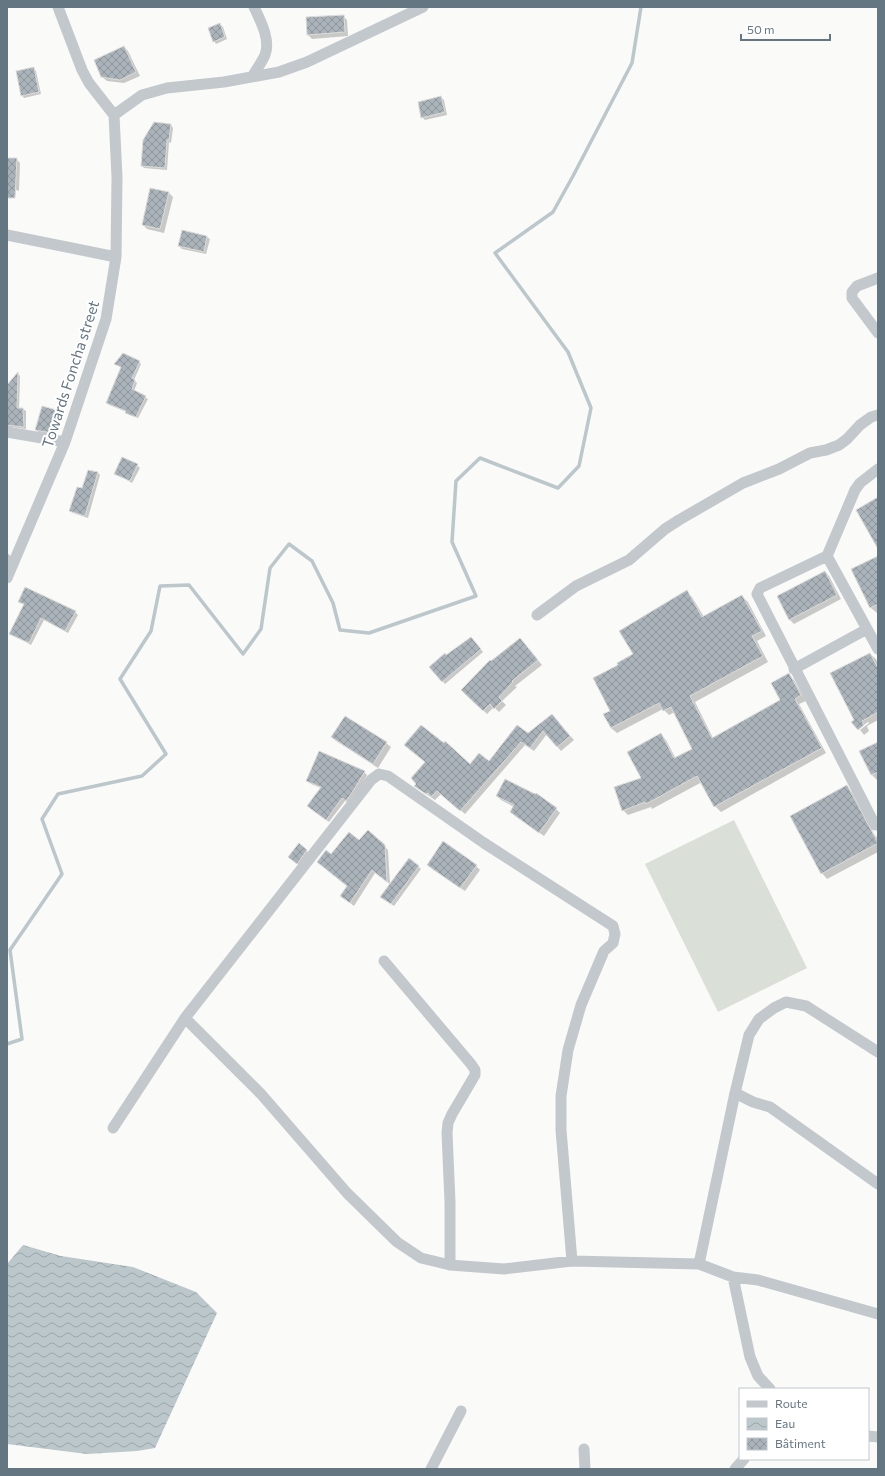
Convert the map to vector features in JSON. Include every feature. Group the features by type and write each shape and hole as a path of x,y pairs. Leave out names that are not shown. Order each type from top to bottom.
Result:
{"street":[{"path":"58,7 82,70 89,83 114,115 142,95 167,88 224,82 279,72 307,62 422,7"},
{"path":"252,77 266,54 264,29 254,7"},
{"name":"Towards Foncha street","path":"7,578 65,442 106,319 116,257 114,115"},
{"path":"7,235 116,257"},
{"path":"878,278 857,286 852,292 852,298 878,333"},
{"path":"537,615 576,586 629,560 665,529 679,520 743,483 779,469 810,453 826,450 839,444 847,439 860,425 871,417 878,415"},
{"path":"7,432 65,442"},
{"path":"874,825 757,594 760,588 827,556 855,490 860,483 878,469"},
{"path":"827,556 878,649"},
{"path":"794,668 867,629"},
{"path":"113,1128 185,1018 371,780 379,774 388,776 484,842 613,926 615,934 613,943 604,951 580,1004 568,1050 561,1096 561,1130 572,1261"},
{"path":"384,961 475,1070 475,1075 448,1123 450,1265"},
{"path":"699,1264 735,1093 749,1035 759,1019 774,1008 786,1002 806,1006 878,1052"},
{"path":"185,1018 261,1094 347,1193 397,1242 421,1258 450,1265 504,1269 572,1261 699,1264 733,1276 758,1280 878,1314"},
{"path":"735,1093 770,1108 878,1184"},
{"path":"733,1276 750,1357 758,1376 769,1388"},
{"path":"431,1469 461,1411"},
{"path":"584,1449 586,1469"},
{"path":"735,1469 743,1460"}],"shaded area":[{"path":"734,820 807,968 718,1012 645,864"}],"water":[{"path":"23,1245 61,1256 133,1267 196,1292 217,1313 155,1448 137,1451 87,1454 7,1444 7,1264"}],"building":[{"path":"344,15 345,32 307,35 306,17"},
{"path":"220,23 225,37 213,42 208,28"},
{"path":"124,46 136,72 120,80 101,77 94,60"},
{"path":"34,67 39,92 21,96 16,71"},
{"path":"441,96 445,112 421,118 418,102"},
{"path":"154,122 171,124 169,140 167,140 165,168 141,166 143,140"},
{"path":"7,158 17,158 15,198 7,198"},
{"path":"150,188 169,192 160,229 142,225"},
{"path":"182,230 207,236 204,252 178,246"},
{"path":"123,353 140,361 132,378 135,380 132,389 146,396 136,417 125,413 126,411 106,403 121,367 114,364"},
{"path":"18,372 17,408 23,408 24,427 7,425 7,385"},
{"path":"42,406 60,411 53,433 35,430"},
{"path":"122,457 138,464 130,481 114,474"},
{"path":"88,470 98,472 85,516 69,511 77,487 82,488"},
{"path":"878,497 878,549 856,510"},
{"path":"878,556 878,604 870,608 851,569"},
{"path":"825,571 837,595 789,620 777,596"},
{"path":"25,587 76,611 65,631 41,618 29,643 9,634 24,604 18,602"},
{"path":"687,590 702,617 742,595 762,631 752,636 763,656 690,696 712,738 780,700 771,683 789,673 801,695 795,699 822,748 714,807 697,776 646,804 645,802 622,811 614,787 641,778 627,752 661,733 674,758 692,749 671,707 663,711 659,703 611,728 603,714 610,711 593,678 618,665 617,663 633,654 619,631"},
{"path":"471,637 481,649 442,682 429,667 445,653 446,655"},
{"path":"520,638 538,660 512,681 513,682 499,697 502,701 494,709 490,704 483,711 461,690 490,660 491,661"},
{"path":"870,653 878,668 878,712 862,721 864,725 858,730 851,722 854,720 830,673"},
{"path":"552,714 570,736 557,747 543,731 530,748 521,742 460,811 437,791 431,797 428,793 426,794 414,786 416,784 411,778 425,762 404,745 421,725 444,743 445,741 470,764 479,753 489,761 517,725 528,733"},
{"path":"345,716 387,742 373,764 331,737"},
{"path":"878,742 878,772 871,775 859,751"},
{"path":"319,751 365,771 346,801 342,798 326,820 307,806 321,787 306,781"},
{"path":"505,779 535,794 536,793 557,808 539,833 510,812 514,805 496,796"},
{"path":"847,785 878,843 821,874 790,816"},
{"path":"368,830 385,845 387,882 372,870 350,903 340,896 347,886 317,862 326,850 331,854 349,832 359,840"},
{"path":"443,841 477,865 460,888 427,865"},
{"path":"299,843 307,850 297,864 288,857"},
{"path":"409,858 419,866 391,904 380,897"}],"waterway":[{"path":"7,1044 22,1039 10,950 62,874 42,819 58,794 142,776 166,754 120,679 151,631 160,586 189,585 243,654 261,629 270,568 289,544 312,561 333,603 340,630 369,633 476,596 452,542 456,481 480,458 558,488 579,466 591,408 568,352 495,253 553,212 632,63 641,7"}]}
